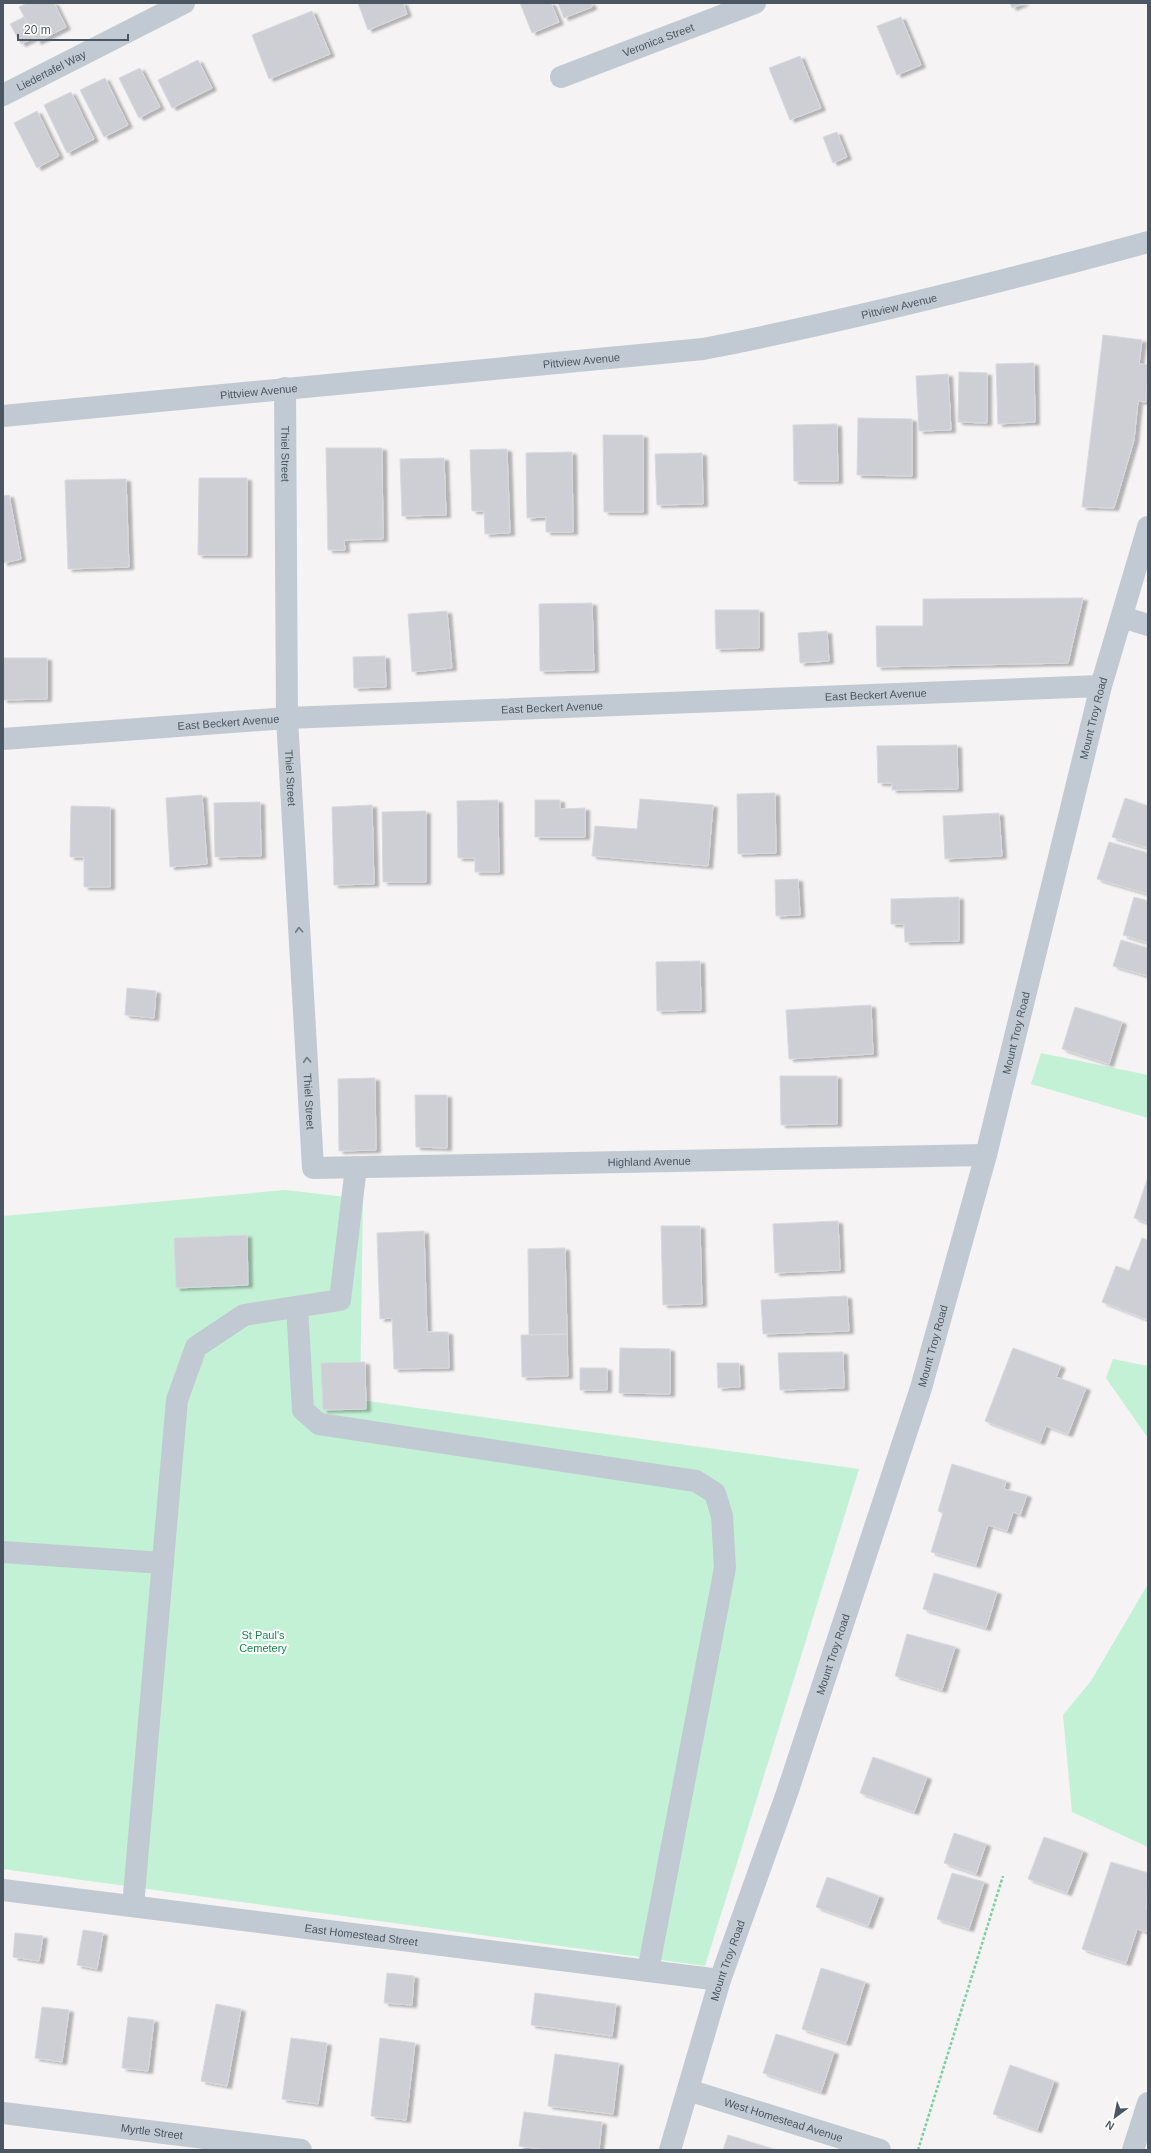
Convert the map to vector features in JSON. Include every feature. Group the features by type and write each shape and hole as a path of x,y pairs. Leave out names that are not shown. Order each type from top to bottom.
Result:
{"street":[{"name":"Liedertafel Way","path":"3,96 184,3"},
{"name":"Veronica Street","path":"561,78 755,3"},
{"name":"Pittview Avenue","path":"3,416 703,349 800,330 1045,270 1148,242"},
{"name":"Thiel Street","path":"285,388 287,718 313,1168"},
{"name":"Mount Troy Road","path":"670,2150 720,1980 786,1793 921,1388 986,1155 1101,686 1148,527"},
{"path":"1122,617 1148,625"},
{"name":"East Beckert Avenue","path":"3,739 287,718 1101,686"},
{"name":"Highland Avenue","path":"313,1168 986,1155"},
{"path":"133,1906 177,1400 196,1347 244,1315 340,1300 356,1167"},
{"path":"297,1306 303,1410 319,1424 696,1481 715,1493 722,1516 726,1568 648,1971"},
{"path":"3,1552 163,1564"},
{"name":"East Homestead Street","path":"3,1890 720,1980"},
{"name":"West Homestead Avenue","path":"688,2090 880,2150"},
{"path":"1133,2150 1148,2103"},
{"name":"Myrtle Street","path":"3,2113 301,2150"}],"path":[{"path":"918,2150 1003,1876"}],"green space":[{"path":"1041,1053 1148,1075 1148,1118 1031,1084"},
{"name":"St Paul's Cemetery","path":"285,1190 363,1199 360,1400 859,1469 705,1966 3,1869 3,1216"},
{"path":"1113,1359 1148,1366 1148,1438 1106,1378"},
{"path":"1148,1584 1148,1847 1072,1812 1063,1715 1091,1681"}],"building":[{"path":"28,3 54,3 66,27 37,42 19,7"},
{"path":"358,3 403,3 407,14 368,30"},
{"path":"520,3 551,3 559,22 532,33"},
{"path":"558,3 591,3 592,7 564,18"},
{"path":"1010,3 1024,3 1012,8"},
{"path":"312,11 330,54 269,79 252,35"},
{"path":"24,17 34,38 21,44 10,24"},
{"path":"901,17 921,65 897,75 877,26"},
{"path":"800,56 821,108 790,120 769,68"},
{"path":"198,60 212,88 172,108 158,80"},
{"path":"140,68 160,107 139,118 119,78"},
{"path":"105,78 128,125 104,137 80,90"},
{"path":"71,92 94,139 67,153 44,105"},
{"path":"37,111 59,156 37,168 14,123"},
{"path":"837,132 847,157 833,163 823,137"},
{"path":"1103,335 1142,340 1139,364 1148,365 1146,402 1138,401 1134,440 1114,508 1082,507"},
{"path":"1034,363 1035,422 998,424 996,364"},
{"path":"959,372 987,373 987,423 958,422"},
{"path":"948,374 951,430 919,431 916,376"},
{"path":"858,418 912,419 912,476 857,475"},
{"path":"837,424 838,481 794,481 793,425"},
{"path":"603,435 643,435 643,512 604,512"},
{"path":"326,448 382,448 383,539 344,540 345,550 328,550"},
{"path":"507,449 510,533 485,534 484,511 472,511 470,450"},
{"path":"572,452 573,532 546,532 546,517 527,518 526,453"},
{"path":"702,453 703,504 657,505 655,454"},
{"path":"444,458 446,515 402,516 400,459"},
{"path":"199,478 247,478 247,555 198,555"},
{"path":"126,479 129,567 68,569 65,480"},
{"path":"9,495 21,559 3,563 3,496"},
{"path":"1083,598 1068,663 877,667 876,626 923,626 923,599"},
{"path":"592,603 594,670 540,671 539,604"},
{"path":"715,610 759,610 759,648 716,649"},
{"path":"447,611 452,668 412,672 408,614"},
{"path":"827,631 829,661 800,663 798,633"},
{"path":"385,656 386,687 354,688 353,657"},
{"path":"3,658 47,658 47,699 3,700"},
{"path":"957,745 958,789 892,790 892,783 878,783 877,746"},
{"path":"775,793 776,853 738,854 737,794"},
{"path":"202,795 207,864 170,867 166,798"},
{"path":"1125,798 1148,806 1148,848 1112,837"},
{"path":"640,799 713,805 708,866 592,856 595,826 637,829"},
{"path":"498,800 499,872 475,872 475,858 458,858 457,801"},
{"path":"535,800 560,800 560,809 585,808 585,837 535,837"},
{"path":"260,802 261,856 215,857 214,803"},
{"path":"372,805 374,884 334,885 332,807"},
{"path":"71,806 110,807 110,887 84,887 84,857 70,857"},
{"path":"426,811 426,882 383,882 382,812"},
{"path":"999,813 1002,856 945,859 943,816"},
{"path":"1109,842 1148,853 1148,894 1097,879"},
{"path":"798,879 800,915 776,916 775,880"},
{"path":"959,897 959,941 905,942 904,924 891,924 891,899"},
{"path":"1134,897 1148,901 1148,943 1123,935"},
{"path":"1121,940 1148,948 1148,976 1113,966"},
{"path":"700,961 701,1010 657,1011 656,962"},
{"path":"127,988 156,991 154,1018 125,1015"},
{"path":"871,1005 873,1054 789,1059 786,1010"},
{"path":"1075,1007 1122,1022 1109,1064 1062,1049"},
{"path":"780,1076 837,1076 837,1124 781,1125"},
{"path":"375,1078 376,1150 339,1151 338,1079"},
{"path":"415,1095 447,1095 447,1148 416,1147"},
{"path":"1148,1177 1148,1223 1134,1218"},
{"path":"838,1221 840,1270 775,1273 773,1224"},
{"path":"661,1226 700,1226 702,1304 663,1305"},
{"path":"424,1231 427,1332 448,1332 449,1368 394,1369 392,1318 380,1319 377,1233"},
{"path":"247,1235 248,1285 176,1288 174,1238"},
{"path":"1142,1238 1148,1240 1148,1320 1102,1302 1116,1266 1129,1271"},
{"path":"565,1248 567,1334 529,1335 528,1249"},
{"path":"847,1296 849,1331 763,1334 761,1300"},
{"path":"567,1334 568,1376 522,1377 521,1335"},
{"path":"620,1348 670,1349 670,1394 619,1393"},
{"path":"1013,1348 1061,1366 1056,1377 1086,1388 1068,1434 1046,1426 1040,1442 985,1421"},
{"path":"843,1352 844,1388 780,1390 778,1353"},
{"path":"365,1362 366,1409 323,1410 321,1363"},
{"path":"717,1363 739,1363 740,1387 718,1388"},
{"path":"580,1368 607,1368 607,1390 580,1390"},
{"path":"952,1464 1006,1481 1004,1489 1027,1495 1020,1515 1013,1512 1007,1531 988,1525 976,1565 931,1552 943,1513 938,1511"},
{"path":"934,1573 997,1592 986,1628 923,1609"},
{"path":"907,1634 955,1647 942,1690 895,1676"},
{"path":"873,1757 927,1777 914,1812 860,1793"},
{"path":"954,1833 986,1844 976,1874 944,1863"},
{"path":"1044,1837 1083,1851 1067,1893 1028,1879"},
{"path":"1111,1862 1148,1873 1146,1909 1148,1909 1148,1925 1146,1932 1137,1929 1126,1963 1082,1949"},
{"path":"952,1873 984,1882 969,1929 937,1919"},
{"path":"827,1877 879,1896 868,1926 816,1907"},
{"path":"83,1930 103,1933 97,1969 77,1965"},
{"path":"15,1933 43,1936 39,1961 13,1957"},
{"path":"821,1968 865,1982 846,2043 802,2029"},
{"path":"387,1973 414,1976 412,2005 384,2003"},
{"path":"535,1993 616,2004 612,2036 531,2025"},
{"path":"216,2004 241,2009 227,2086 201,2081"},
{"path":"42,2007 69,2010 62,2062 35,2058"},
{"path":"128,2017 154,2020 148,2071 122,2068"},
{"path":"776,2034 834,2052 821,2092 763,2073"},
{"path":"291,2038 327,2043 318,2104 282,2099"},
{"path":"380,2038 415,2043 406,2120 371,2116"},
{"path":"555,2054 619,2063 613,2114 548,2106"},
{"path":"1010,2065 1054,2081 1037,2130 993,2114"},
{"path":"524,2112 602,2122 599,2150 549,2150 519,2146"},
{"path":"728,2135 776,2150 723,2150"}]}
